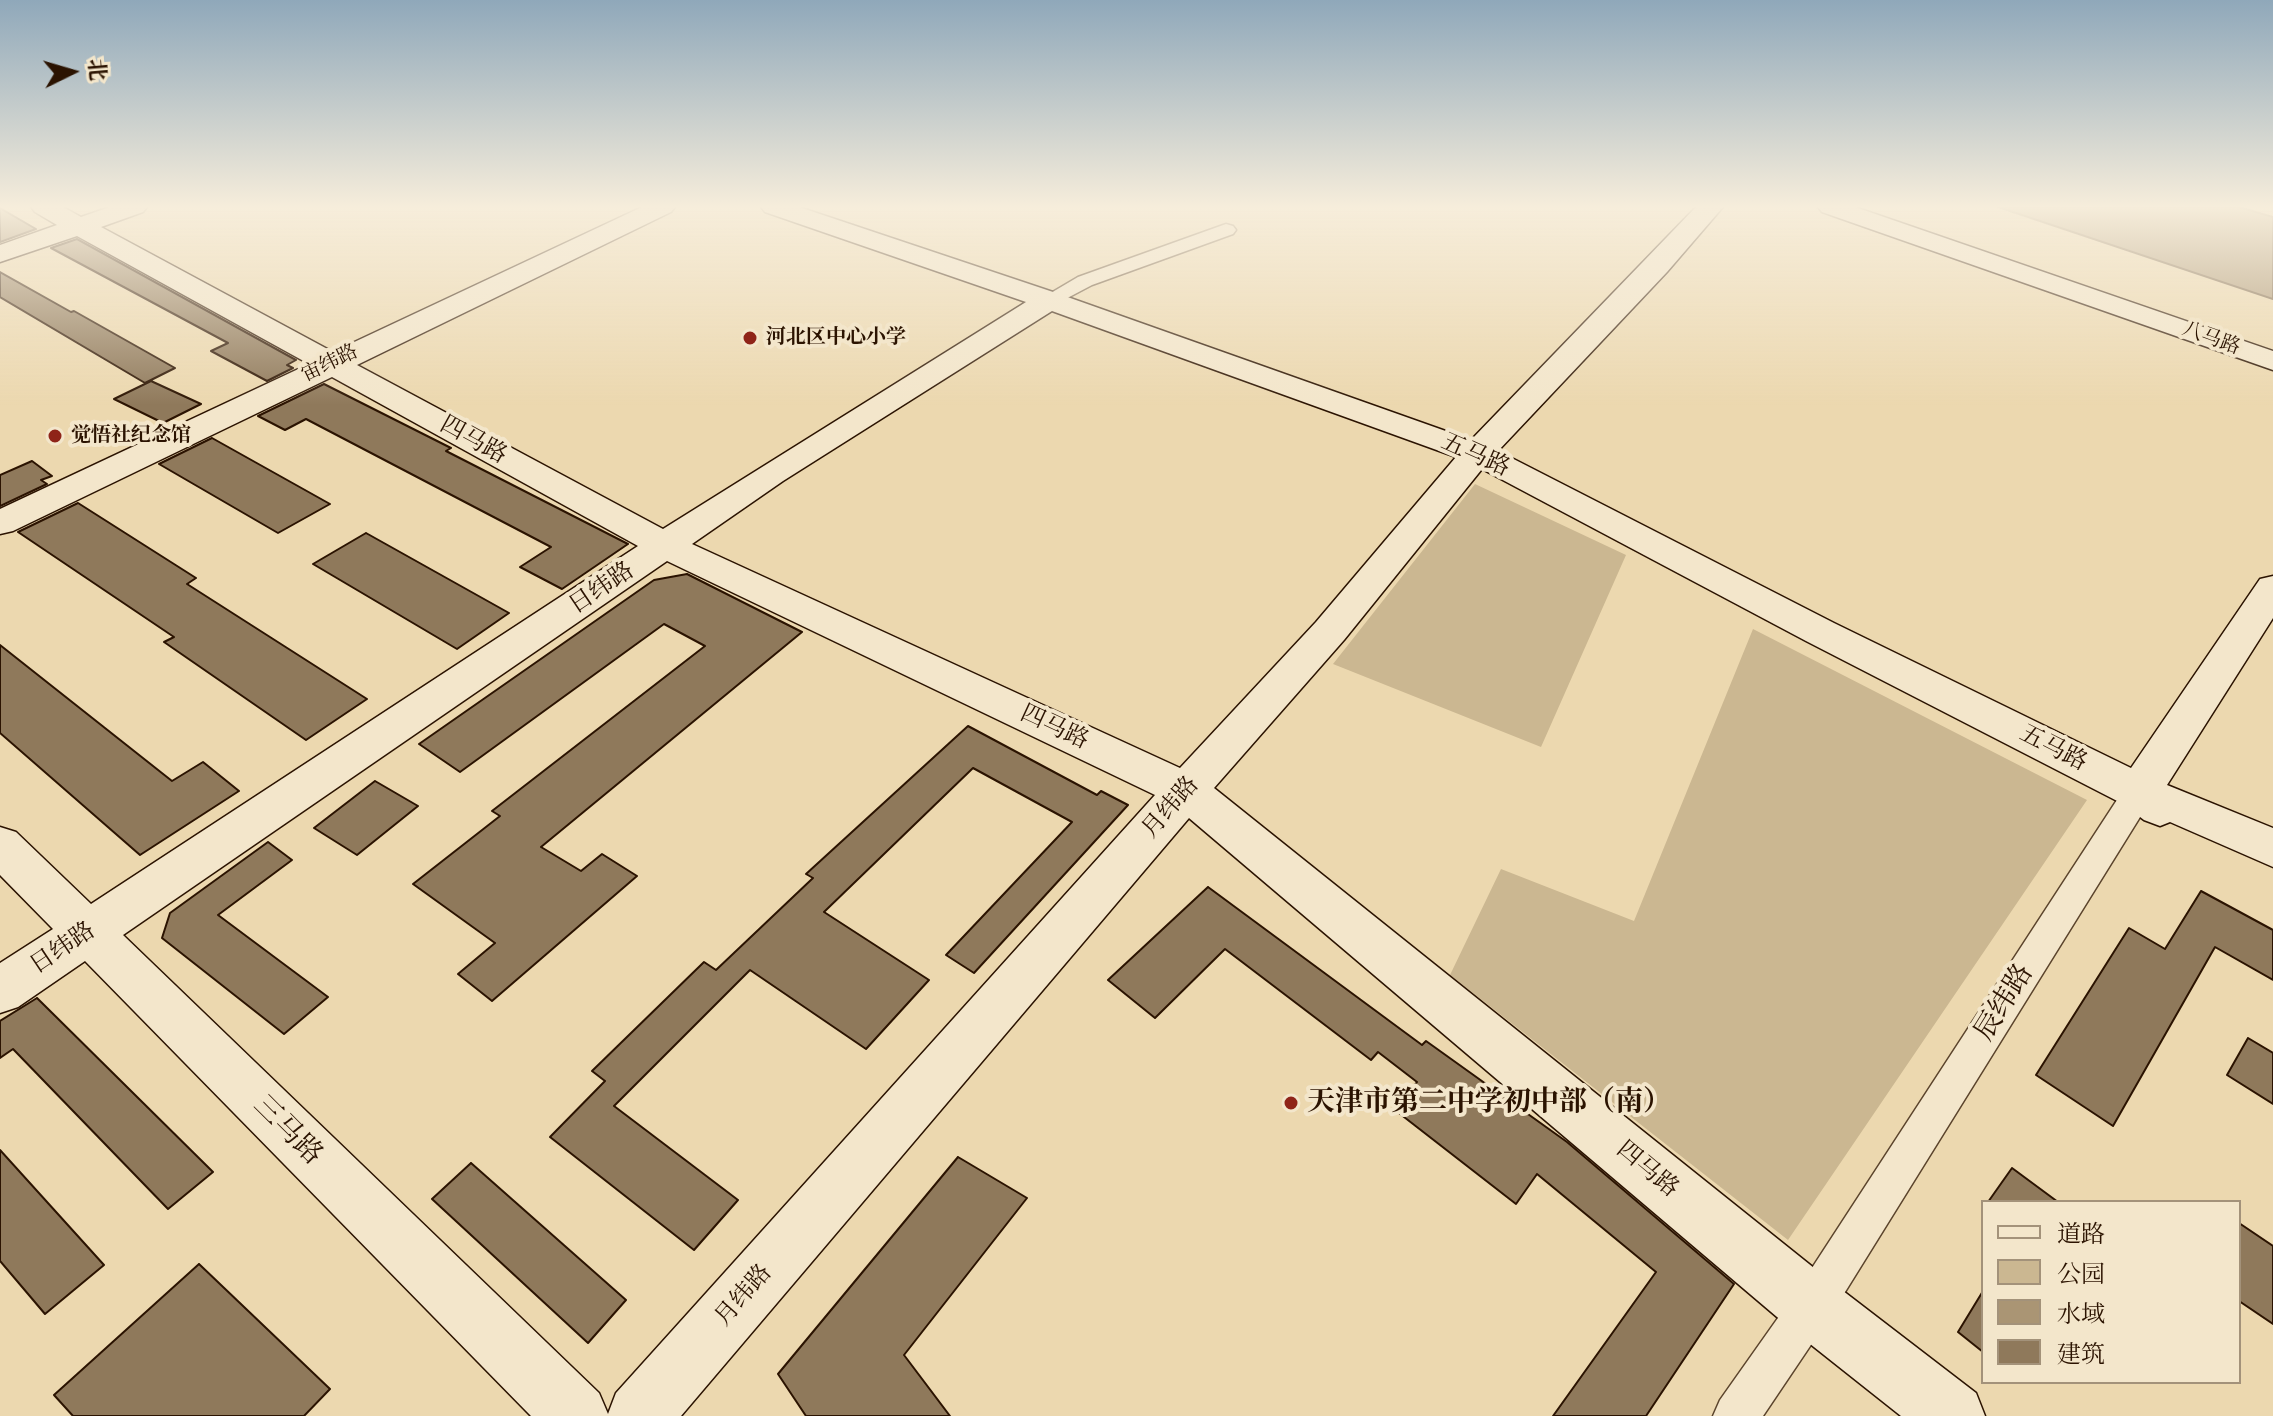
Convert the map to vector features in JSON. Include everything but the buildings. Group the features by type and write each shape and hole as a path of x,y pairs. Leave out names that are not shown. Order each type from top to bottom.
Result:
{"street":[{"name":"四马路","path":"166,273 666,546 1186,790 1812,1306 1953,1416"},
{"name":"宙纬路","path":"0,523 522,273"},
{"name":"五马路","path":"969,273 1477,453 1820,632 2139,792 2273,848"},
{"name":"日纬路","path":"0,991 771,474 1049,300 1107,273"},
{"name":"月纬路","path":"639,1416 1186,790 1330,631 1477,453 1650,273"},
{"name":"八马路","path":"2021,273 2273,361"},
{"name":"辰纬路","path":"1736,1416 1812,1306 2139,792 2273,588"},
{"name":"五马路","path":"2139,792 2190,831 2273,875"},
{"name":"三马路","path":"0,845 576,1416"}],"green space":[{"path":"1475,484 1626,555 1541,747 1333,664"},
{"path":"1753,629 2087,800 1788,1240 1450,975 1501,869 1634,921"}],"water":[{"path":"2196,273 2273,273 2273,299"}],"place":[{"name":"河北区中心小学","path":"750,338"},
{"name":"觉悟社纪念馆","path":"55,436"},
{"name":"天津市第二中学初中部（南）","path":"1291,1103"}]}
